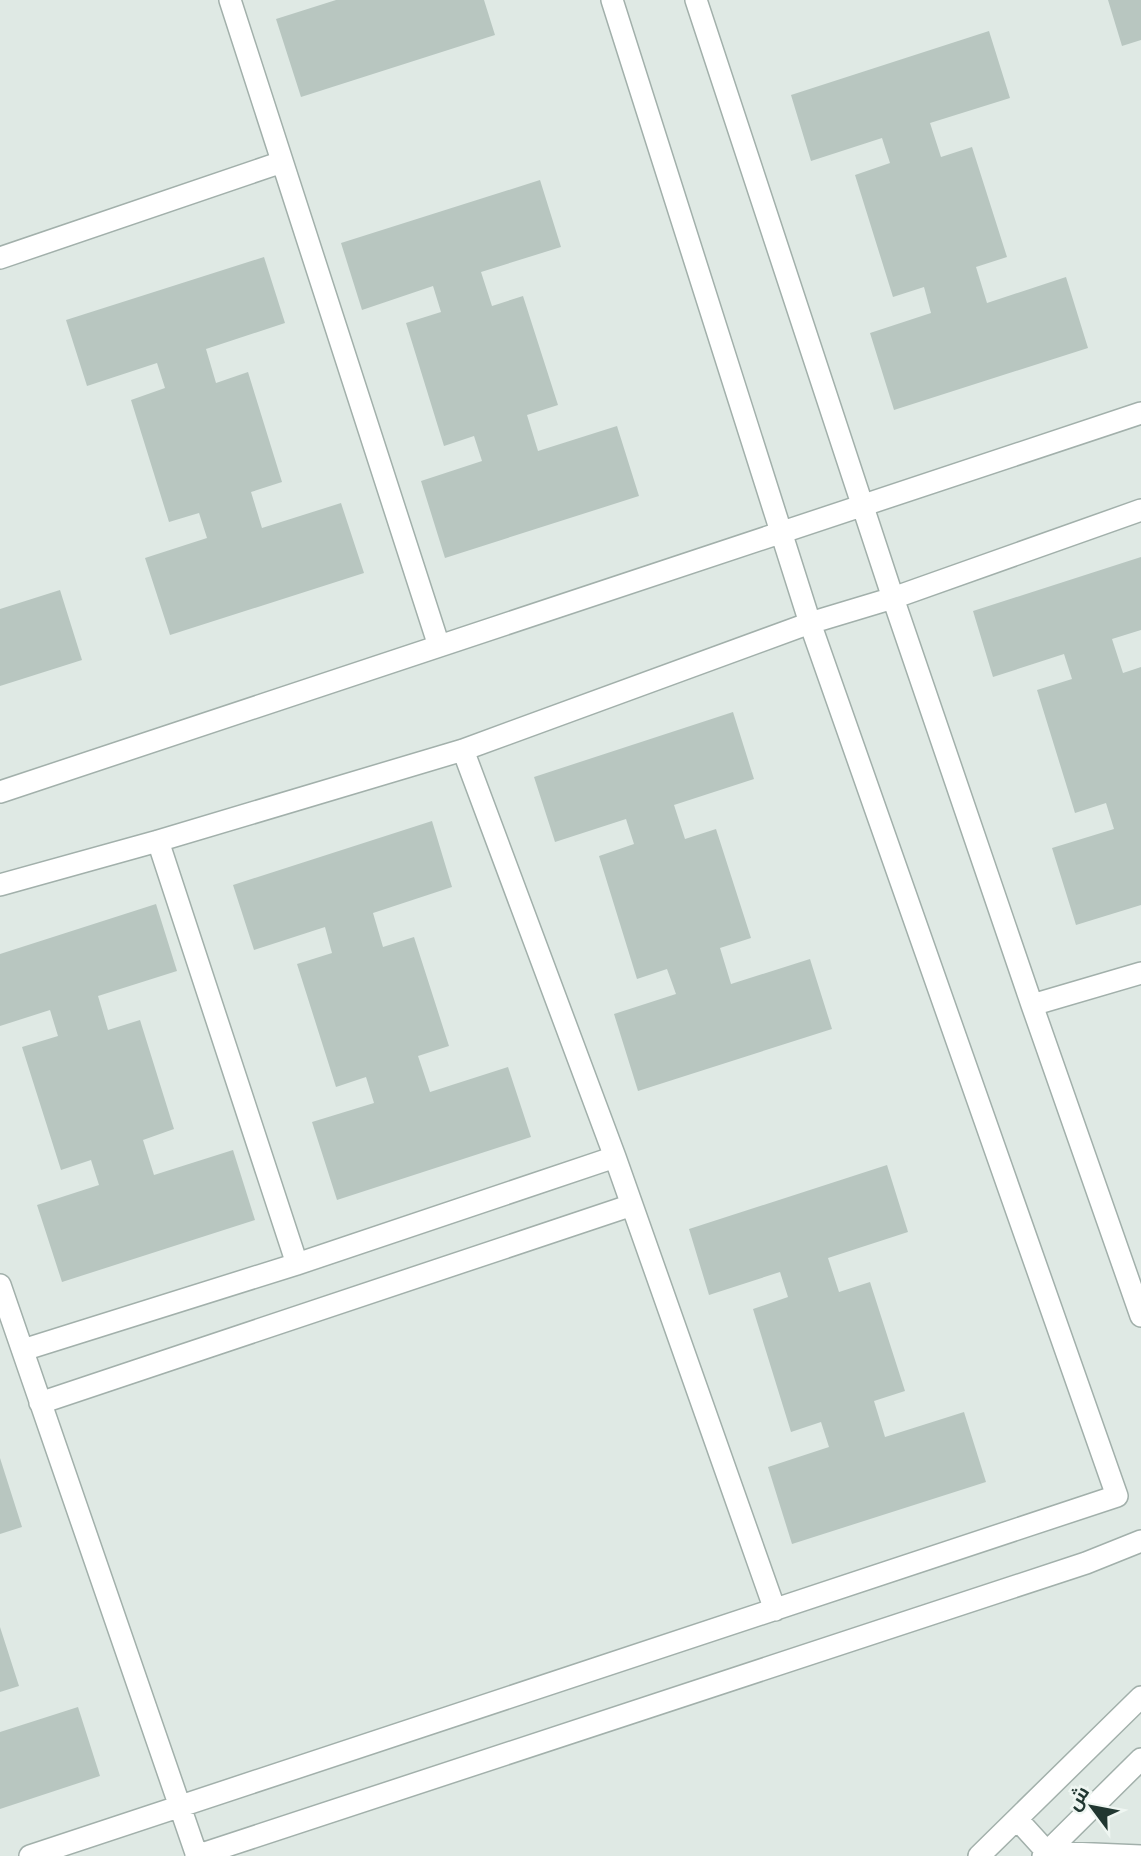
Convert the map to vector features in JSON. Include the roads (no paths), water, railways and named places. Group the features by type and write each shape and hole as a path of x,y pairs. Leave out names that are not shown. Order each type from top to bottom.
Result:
{"street":[{"path":"230,0 439,646"},
{"path":"30,1856 1117,1496 810,623 612,0"},
{"path":"696,0 892,598 1141,1316"},
{"path":"0,258 282,162"},
{"path":"0,792 1141,413"},
{"path":"0,885 463,750 810,623 892,598 1141,510"},
{"path":"463,750 615,1157 775,1610"},
{"path":"158,841 298,1264"},
{"path":"1032,1005 1141,973"},
{"path":"23,1350 298,1264 615,1157"},
{"path":"40,1403 632,1205"},
{"path":"0,1285 196,1856 1086,1563 1141,1541"},
{"path":"979,1856 1141,1697"},
{"path":"1045,1854 1141,1759"},
{"path":"1017,1819 1045,1854"},
{"path":"1045,1854 1141,1856"}]}
